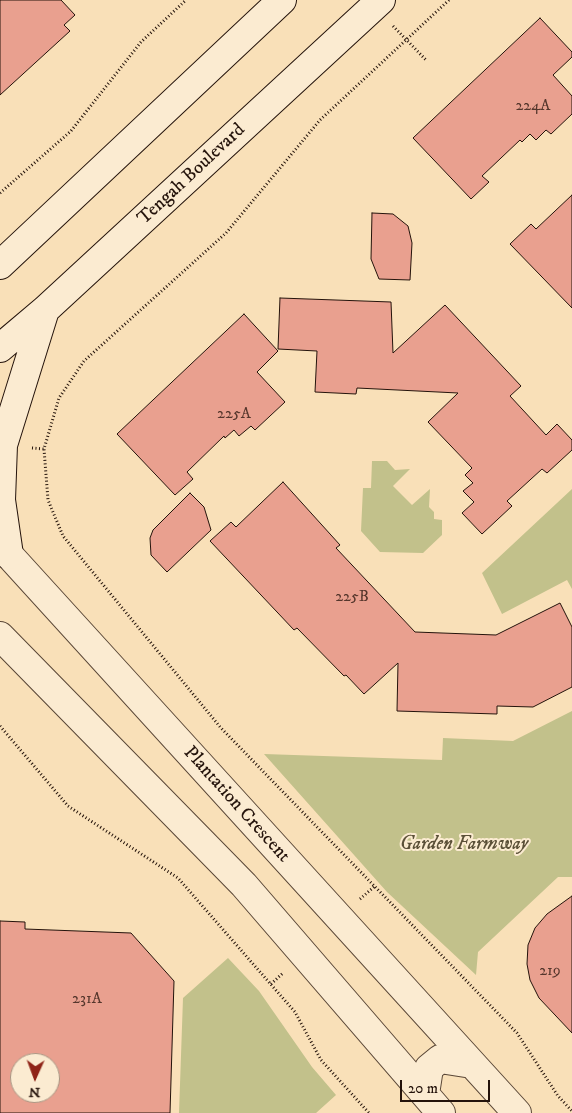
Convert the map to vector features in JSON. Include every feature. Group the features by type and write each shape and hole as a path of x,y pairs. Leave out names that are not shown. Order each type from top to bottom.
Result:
{"street":[{"path":"0,265 282,0"},
{"name":"Tengah Boulevard","path":"0,348 45,310 381,0"},
{"path":"4,550 1,500 3,445 45,310"},
{"name":"Plantation Crescent","path":"4,550 517,1113"},
{"path":"0,636 244,885 433,1104"},
{"path":"433,1104 429,1068 440,1059 472,1064"}],"path":[{"path":"0,194 71,131 141,42 186,0"},
{"path":"449,0 320,120 226,233 84,361 59,398 44,449 48,500 63,536 221,728 517,1033 558,1096 572,1111"},
{"path":"407,40 427,61"},
{"path":"0,726 68,806 178,878 295,1012 321,1060 368,1113"}],"green space":[{"path":"372,461 387,461 395,470 410,469 393,486 412,505 430,489 429,507 434,512 434,519 442,520 442,535 423,553 380,552 361,531 363,488 371,488"},
{"path":"572,489 572,589 567,580 502,614 482,573"},
{"name":"Garden Farmway","path":"572,711 572,877 558,877 478,952 476,975 387,892 264,754 442,760 443,738 513,741"},
{"path":"228,958 259,991 312,1067 336,1095 316,1113 179,1113 183,998"}],"building":[{"path":"0,0 61,0 75,15 64,25 70,31 0,95"},
{"path":"540,18 572,52 572,57 553,75 572,96 572,114 551,134 546,130 536,140 530,134 522,142 520,140 482,176 489,182 471,199 413,138"},
{"path":"572,195 572,308 510,244 531,224 536,229"},
{"path":"372,213 393,214 408,226 412,243 410,280 379,279 371,259"},
{"path":"280,298 391,302 393,353 445,305 521,386 510,396 546,435 557,424 572,440 572,450 547,473 542,469 507,501 512,506 482,534 462,513 474,502 463,491 473,483 465,475 472,468 428,422 458,393 357,388 356,394 315,392 317,351 278,349"},
{"path":"244,314 278,351 257,372 285,402 255,430 251,426 239,436 234,430 225,438 224,436 187,472 193,479 175,495 117,434"},
{"path":"283,482 340,545 336,548 415,632 496,635 560,603 572,627 572,687 533,707 497,706 497,714 397,711 398,663 364,694 297,628 294,630 210,541 231,522 236,527"},
{"path":"190,493 204,507 211,530 167,572 151,555 150,538 153,530"},
{"path":"572,896 572,1033 539,998 530,980 527,964 528,945 535,928 547,914"},
{"path":"0,921 25,922 25,929 131,933 174,981 170,1113 0,1113"}]}
